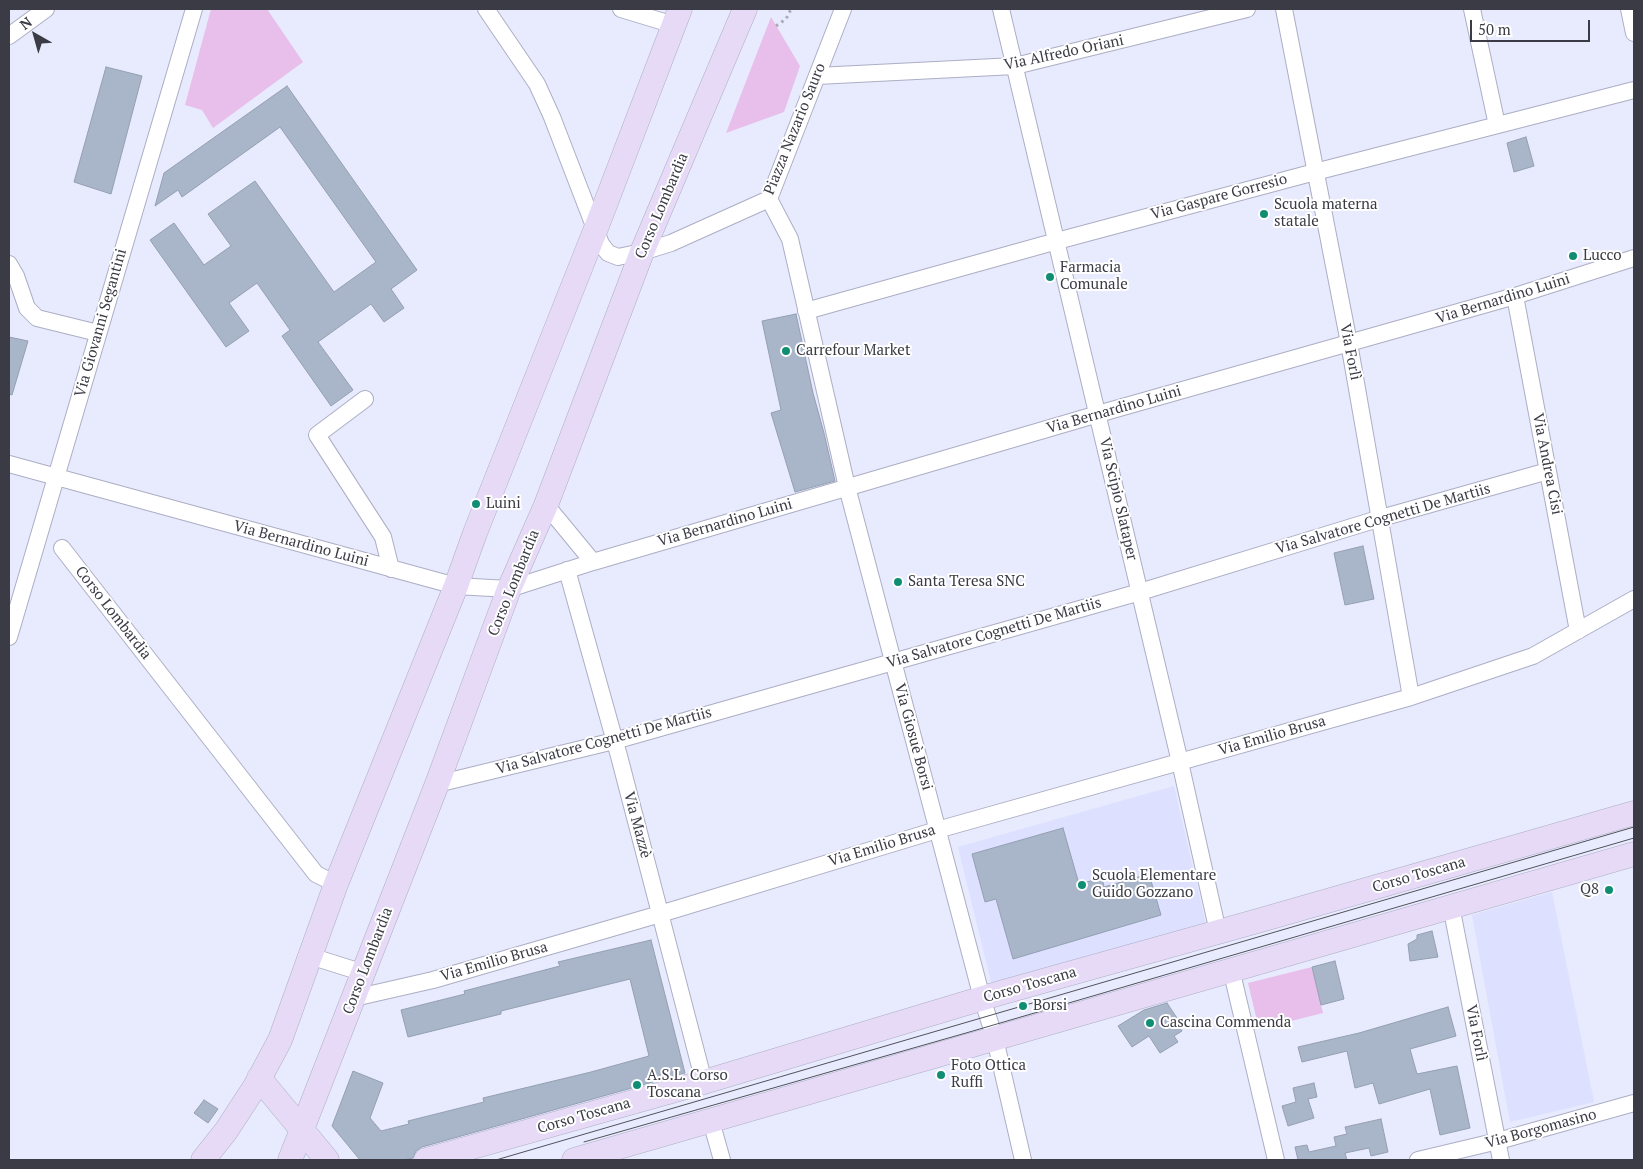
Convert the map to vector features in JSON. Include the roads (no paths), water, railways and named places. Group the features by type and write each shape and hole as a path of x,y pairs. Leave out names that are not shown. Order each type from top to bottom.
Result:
{"street":[{"path":"9,36 46,9"},
{"name":"Via Giovanni Segantini","path":"9,637 194,9"},
{"name":"Piazza Nazario Sauro","path":"486,9 538,84 601,244 608,253 618,257 671,243 769,199 843,9"},
{"path":"203,1160 226,1131 280,1040 336,884 456,586 677,17 621,9"},
{"name":"Corso Lombardia","path":"290,1160 437,784 509,589 546,505 642,252 745,9"},
{"name":"Via Scipio Slataper","path":"1002,9 1180,762 1218,932"},
{"name":"Via Alfredo Oriani","path":"817,76 1015,66 1247,9"},
{"name":"Via Forlì","path":"1284,9 1349,343 1411,697"},
{"path":"1472,9 1497,125"},
{"path":"1629,9 1634,33"},
{"name":"Via Gaspare Gorresio","path":"806,311 1315,172 1634,90"},
{"name":"Via Giosuè Borsi","path":"769,199 790,239 847,487 982,998 995,1039 1023,1160"},
{"name":"Via Bernardino Luini","path":"9,464 456,586 509,589 593,562 847,487 1515,296 1634,258"},
{"path":"9,264 16,276 27,308 37,318 98,334"},
{"name":"Via Andrea Cisi","path":"1515,296 1578,631"},
{"path":"366,399 317,435 383,537 391,569"},
{"name":"Via Salvatore Cognetti De Martiis","path":"437,784 614,741 1140,592 1380,518 1548,471"},
{"path":"546,505 593,562"},
{"name":"Corso Lombardia","path":"62,548 316,874 336,884"},
{"name":"Via Mazzè","path":"567,570 704,1082"},
{"name":"Via Emilio Brusa","path":"354,998 433,980 937,830 1411,697 1533,656 1634,599"},
{"name":"Corso Toscana","path":"426,1160 704,1082 982,998 1634,813"},
{"path":"574,1160 1634,854"},
{"name":"Via Forlì","path":"1451,906 1501,1160"},
{"path":"310,956 364,973"},
{"path":"1231,969 1276,1160"},
{"path":"259,1078 327,1160"},
{"name":"Via Borgomasino","path":"1418,1160 1498,1141 1634,1103"},
{"path":"711,1121 722,1160"}],"tram line":[{"path":"496,1160 1634,827"},
{"path":"584,1142 966,1033 1634,838"}],"place":[{"name":"Scuola materna statale","path":"1264,214"},
{"name":"Lucco","path":"1573,256"},
{"name":"Farmacia Comunale","path":"1050,277"},
{"name":"Carrefour Market","path":"786,351"},
{"name":"Luini","path":"476,504"},
{"name":"Santa Teresa SNC","path":"898,582"},
{"name":"Scuola Elementare Guido Gozzano","path":"1082,885"},
{"name":"Q8","path":"1609,890"},
{"name":"Borsi","path":"1023,1006"},
{"name":"Cascina Commenda","path":"1150,1023"},
{"name":"Foto Ottica Ruffi","path":"941,1075"},
{"name":"A.S.L. Corso Toscana","path":"637,1085"}]}
